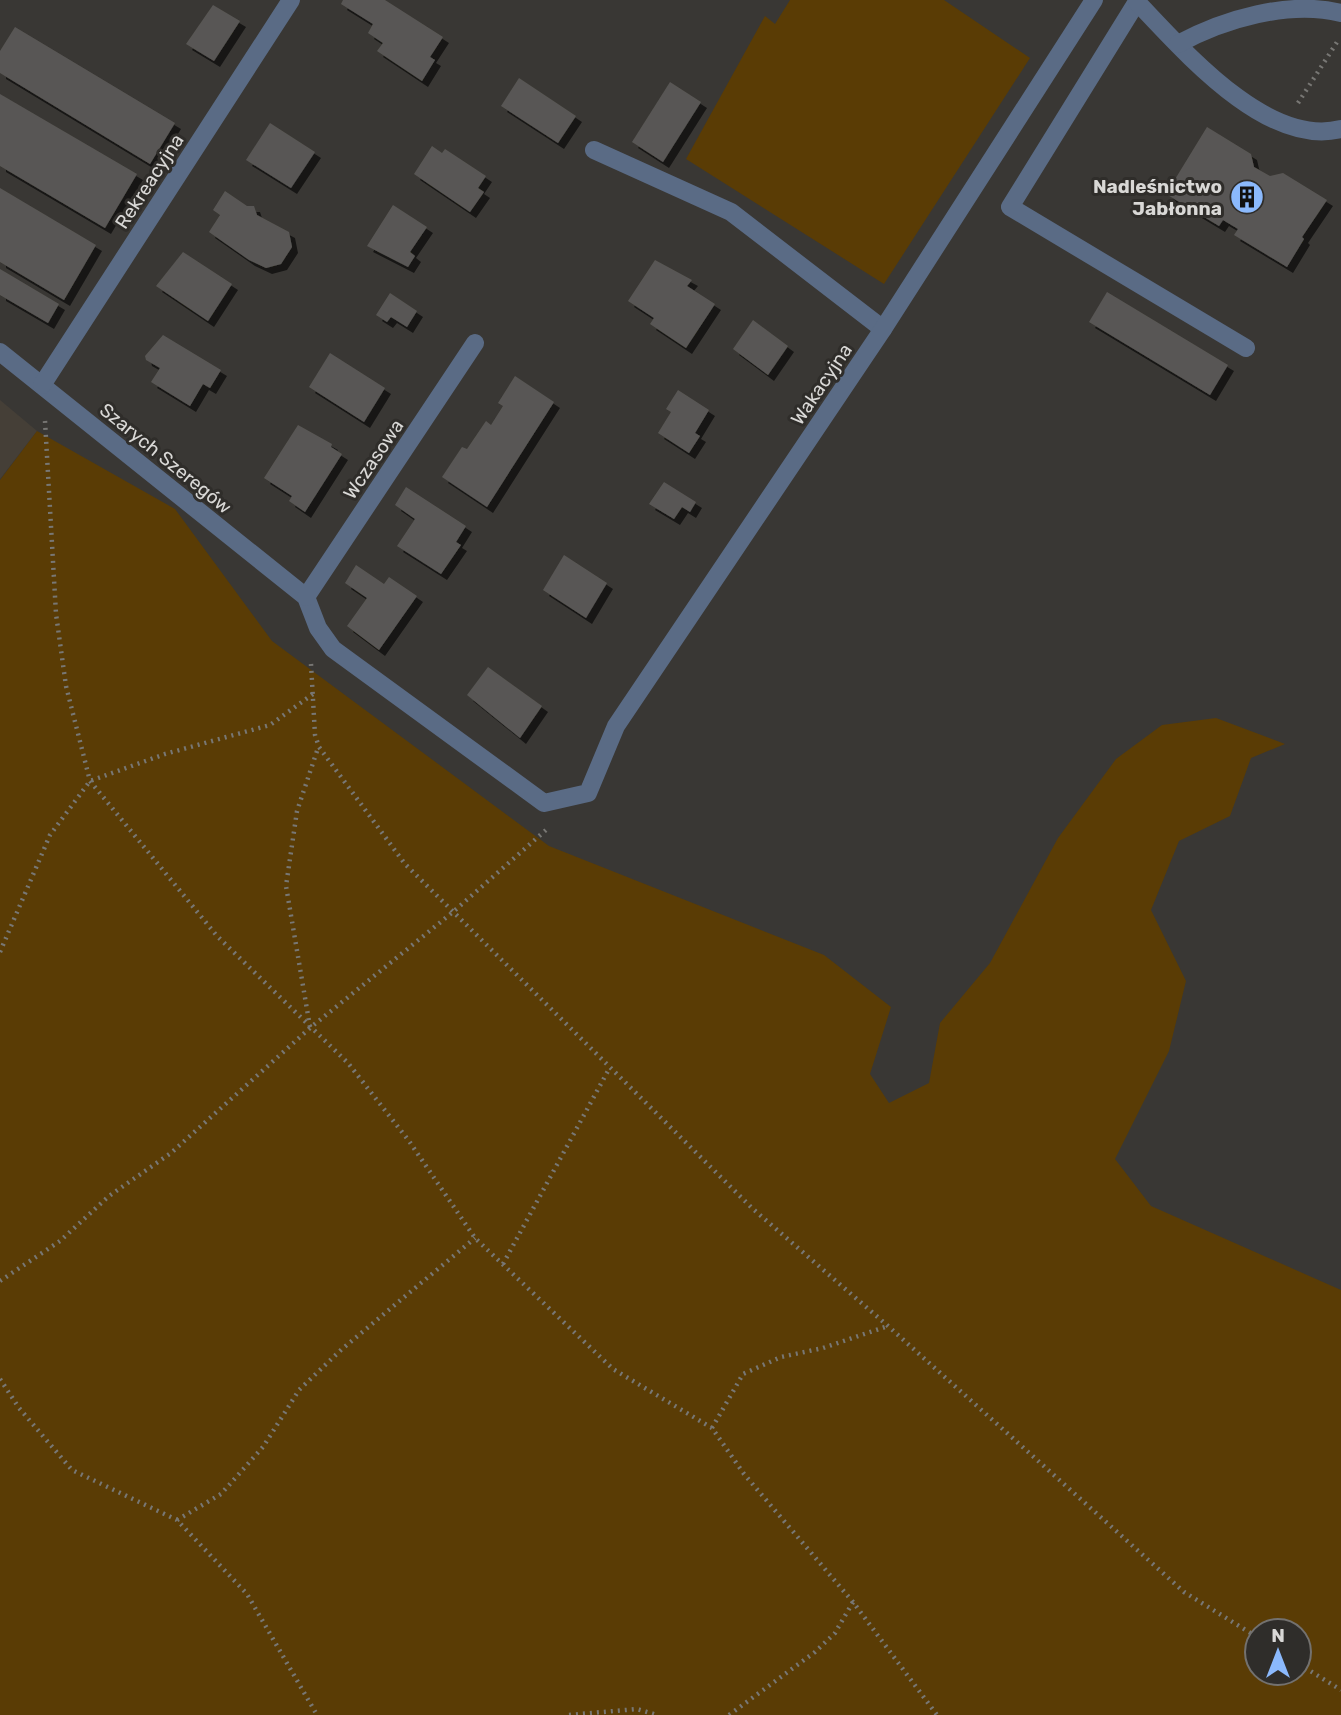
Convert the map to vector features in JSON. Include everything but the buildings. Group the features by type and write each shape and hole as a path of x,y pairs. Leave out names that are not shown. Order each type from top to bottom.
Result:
{"street":[{"name":"Rekreacyjna","path":"42,385 290,0"},
{"name":"Wakacyjna","path":"588,793 616,726 883,329 1094,0"},
{"path":"1246,348 1010,208 1138,1 1178,44 1235,95 1284,126 1321,134 1341,129"},
{"path":"1178,44 1224,20 1259,10 1296,6 1328,8 1341,13"},
{"path":"594,150 731,212 883,329"},
{"name":"Wczasowa","path":"306,597 475,344"},
{"name":"Szarych Szeregów","path":"0,352 306,597"},
{"path":"306,597 318,628 333,649 544,803 588,793"}],"path":[{"path":"1284,126 1341,36"},
{"path":"42,385 56,614 66,686 90,781 216,936 348,1063 402,1131 475,1238 613,1369 712,1428 744,1474 853,1602 937,1715"},
{"path":"310,653 315,735 319,747 405,864 753,1209 888,1326 1184,1592 1243,1628"},
{"path":"0,952 50,835 90,781 165,754 270,725 313,694"},
{"path":"310,1028 286,886 297,811 319,747"},
{"path":"0,1281 60,1241 109,1196 171,1153 310,1028 453,912 588,793"},
{"path":"503,1264 609,1069"},
{"path":"177,1520 221,1494 263,1447 299,1390 342,1349 475,1238"},
{"path":"712,1428 743,1374 781,1357 823,1348 888,1326"},
{"path":"0,1379 19,1408 72,1470 177,1520 247,1594 317,1715"},
{"path":"729,1715 815,1652 835,1633 853,1602"},
{"path":"1313,1673 1341,1690"},
{"path":"569,1715 637,1709 657,1715"}],"shaded area":[{"path":"790,0 944,0 1030,58 884,284 686,159 765,16 775,24"},
{"path":"0,400 37,431 0,479"},
{"path":"37,431 175,509 272,641 549,846 824,955 891,1007 870,1074 889,1103 929,1083 940,1023 990,963 1058,838 1116,759 1162,725 1216,718 1285,744 1251,758 1230,816 1179,841 1151,910 1186,981 1169,1051 1115,1159 1151,1206 1341,1290 1341,1715 0,1715 0,480"}],"place":[{"name":"Nadleśnictwo Jabłonna","path":"1247,197"}]}
